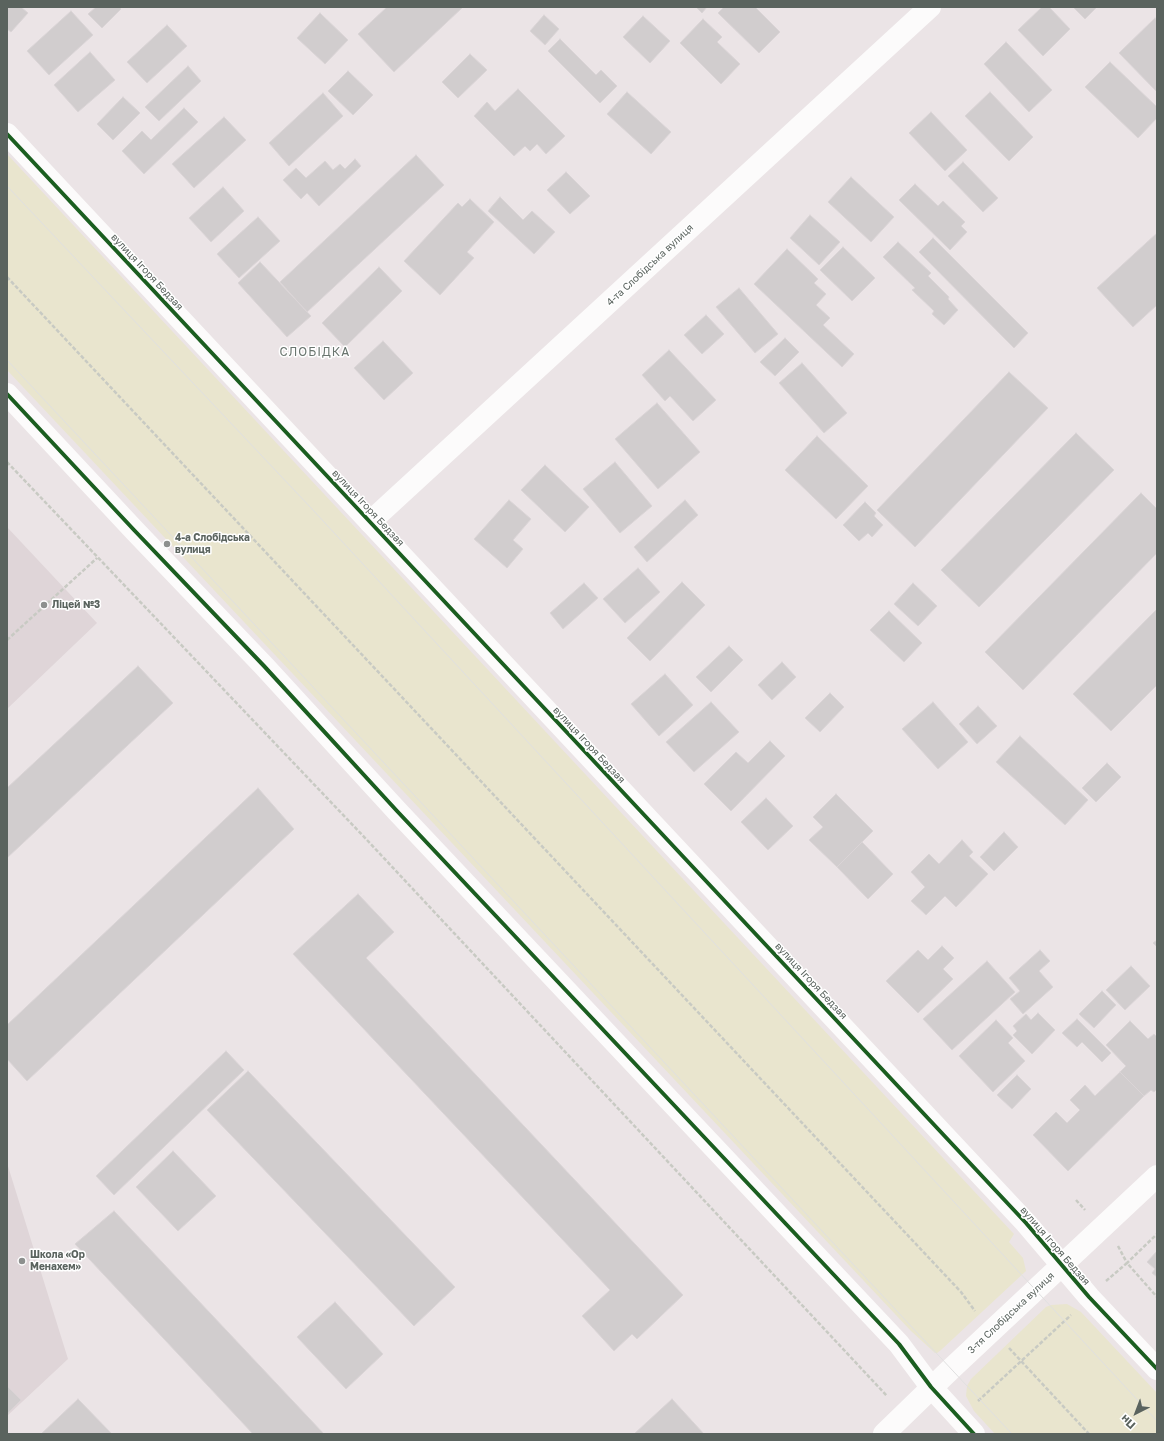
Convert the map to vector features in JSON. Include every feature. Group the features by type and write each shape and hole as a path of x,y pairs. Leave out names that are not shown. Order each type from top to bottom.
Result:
{"street":[{"name":"4-та Слобідська вулиця","path":"370,522 930,7"},
{"name":"вулиця Ігоря Бедзая","path":"7,134 1026,1223 1089,1297 1157,1369"},
{"path":"7,394 264,666 402,817 899,1344 931,1387 974,1434"},
{"name":"3-тя Слобідська вулиця","path":"884,1434 931,1387 1157,1176"}],"path":[{"path":"7,278 956,1286 978,1315"},
{"path":"7,462 372,846 867,1374"},
{"path":"7,640 97,558"},
{"path":"1076,1200 1084,1209"},
{"path":"958,1417 1065,1321 1157,1234"},
{"path":"1117,1243 1126,1262 1157,1297"},
{"path":"1006,1345 1089,1434"}],"shaded area":[{"path":"7,154 1014,1234 1009,1242 1023,1258 1026,1271 941,1350 935,1353 911,1331 7,370"},
{"name":"Ліцей №3","path":"7,527 97,623 7,709"},
{"name":"Школа «Ор Менахем»","path":"7,1163 68,1359 7,1416"},
{"path":"1067,1304 1081,1312 1157,1393 1157,1434 995,1434 974,1411 966,1396 967,1386 971,1379 1046,1307 1051,1305"}],"building":[{"path":"7,7 21,7 28,13 11,32 7,29"},
{"path":"96,7 119,7 121,9 102,28 88,14"},
{"path":"387,7 463,7 394,72 358,34"},
{"path":"696,7 707,7 702,13"},
{"path":"724,7 755,7 780,32 759,53 718,13"},
{"path":"1042,7 1049,7 1070,29 1043,56 1018,30"},
{"path":"1073,7 1097,7 1085,19"},
{"path":"71,11 93,35 49,75 27,51"},
{"path":"320,13 348,40 325,64 297,38"},
{"path":"544,15 559,29 545,45 530,31"},
{"path":"643,16 670,41 650,63 623,37"},
{"path":"1155,18 1157,21 1157,92 1119,53"},
{"path":"703,19 722,37 717,42 740,64 721,84 680,43"},
{"path":"167,25 187,46 147,83 127,62"},
{"path":"560,39 596,75 601,70 617,86 600,103 548,51"},
{"path":"1006,42 1052,90 1029,112 984,64"},
{"path":"90,52 115,80 78,112 54,85"},
{"path":"470,54 487,70 458,98 442,82"},
{"path":"1110,62 1157,107 1157,118 1138,138 1085,87"},
{"path":"188,66 201,81 159,121 145,107"},
{"path":"348,71 373,95 353,115 328,91"},
{"path":"518,89 565,136 546,154 537,144 530,151 525,146 514,156 474,116 487,102 495,111"},
{"path":"627,92 671,132 651,154 607,114"},
{"path":"990,92 1033,137 1009,161 965,116"},
{"path":"323,93 343,116 289,166 269,143"},
{"path":"123,97 140,113 113,140 97,124"},
{"path":"184,108 198,122 144,174 122,151 142,131 151,140"},
{"path":"931,112 967,150 945,171 909,133"},
{"path":"224,117 246,140 194,188 172,164"},
{"path":"416,155 444,185 307,312 280,282"},
{"path":"355,159 361,166 319,206 307,193 301,199 283,180 296,168 306,178 325,161 333,170 340,164 345,169"},
{"path":"963,162 998,198 983,212 948,176"},
{"path":"566,172 590,196 570,214 547,190"},
{"path":"851,177 894,217 871,242 828,202"},
{"path":"915,184 938,206 943,201 965,222 961,226 967,232 950,250 899,200"},
{"path":"223,187 244,211 211,242 189,218"},
{"path":"500,197 523,220 532,211 555,232 534,254 488,211"},
{"path":"470,199 494,222 467,252 474,258 440,295 404,261 458,203 462,207"},
{"path":"810,215 840,242 819,265 790,238"},
{"path":"258,217 280,241 239,278 217,254"},
{"path":"1157,233 1157,305 1133,327 1097,288"},
{"path":"933,238 1028,333 1014,348 919,252"},
{"path":"898,242 931,273 928,276 949,297 948,299 958,310 944,325 932,314 934,311 912,290 915,288 883,257"},
{"path":"843,247 875,278 852,301 820,270"},
{"path":"787,249 818,279 814,283 826,294 816,305 830,318 823,325 854,354 842,367 754,284"},
{"path":"260,262 311,316 287,337 238,283"},
{"path":"379,267 402,291 345,347 322,323"},
{"path":"739,288 778,334 755,353 716,307"},
{"path":"706,315 724,334 702,354 684,335"},
{"path":"785,338 799,352 775,376 760,362"},
{"path":"383,341 413,373 384,400 354,368"},
{"path":"669,350 716,400 693,421 670,396 665,401 642,375"},
{"path":"802,363 847,413 824,433 779,383"},
{"path":"1009,372 1048,408 915,547 877,510"},
{"path":"657,403 700,452 658,489 615,439"},
{"path":"1076,433 1114,470 979,607 941,570"},
{"path":"817,436 868,486 836,519 785,470"},
{"path":"615,462 652,506 620,533 583,489"},
{"path":"545,465 589,507 565,532 521,490"},
{"path":"1141,493 1157,509 1157,553 1023,690 985,652"},
{"path":"509,500 531,519 513,540 523,549 507,568 474,539"},
{"path":"685,500 698,515 647,562 634,547"},
{"path":"865,502 876,513 874,516 883,525 872,537 868,533 859,541 843,525"},
{"path":"638,568 660,592 625,623 603,599"},
{"path":"682,582 705,605 650,661 627,638"},
{"path":"584,583 598,598 563,629 550,613"},
{"path":"913,583 937,606 918,626 894,604"},
{"path":"1157,609 1157,685 1111,731 1073,694"},
{"path":"889,611 922,643 904,662 870,630"},
{"path":"729,646 743,660 711,692 696,677"},
{"path":"782,662 796,677 772,700 758,685"},
{"path":"138,666 173,703 7,858 7,788"},
{"path":"665,674 693,705 659,736 631,704"},
{"path":"830,693 844,707 820,732 805,718"},
{"path":"711,702 739,732 694,772 666,742"},
{"path":"933,702 968,742 938,769 902,729"},
{"path":"978,706 997,726 977,744 959,724"},
{"path":"1020,736 1088,800 1065,825 996,762"},
{"path":"770,741 785,756 731,811 704,784 736,752 748,763"},
{"path":"1107,763 1121,777 1096,802 1082,788"},
{"path":"258,788 294,829 27,1081 7,1059 7,1025"},
{"path":"836,794 873,831 837,867 809,840 823,827 813,817"},
{"path":"766,798 793,826 768,850 741,822"},
{"path":"1004,832 1018,847 994,871 980,857"},
{"path":"962,840 973,852 969,856 988,874 956,907 945,896 926,915 911,901 925,887 911,872 929,854 939,864"},
{"path":"862,842 893,874 868,899 837,867"},
{"path":"358,894 394,932 366,958 683,1295 637,1339 632,1334 614,1351 582,1316 610,1290 293,954"},
{"path":"1157,940 1157,947 1153,943"},
{"path":"942,946 954,958 943,969 953,979 918,1013 886,981 918,950 928,960"},
{"path":"1040,950 1050,961 1039,971 1053,987 1023,1014 1010,999 1020,991 1009,978"},
{"path":"987,961 1015,992 952,1050 923,1019"},
{"path":"1131,966 1150,986 1125,1010 1106,990"},
{"path":"1102,991 1116,1005 1094,1028 1079,1014"},
{"path":"1038,1013 1055,1030 1032,1054 1013,1035 1017,1031 1013,1026 1026,1014 1031,1020"},
{"path":"1077,1019 1111,1053 1102,1062 1082,1042 1077,1047 1062,1033"},
{"path":"996,1020 1013,1038 1008,1043 1025,1061 993,1092 959,1056"},
{"path":"1130,1021 1148,1039 1154,1034 1157,1037 1157,1089 1154,1092 1151,1090 1144,1096 1120,1072 1126,1066 1106,1045"},
{"path":"226,1051 244,1070 114,1195 96,1176"},
{"path":"248,1071 455,1287 414,1326 207,1110"},
{"path":"1120,1072 1144,1096 1068,1171 1033,1135 1056,1112 1067,1123 1080,1110 1070,1100 1085,1085 1095,1096"},
{"path":"1017,1075 1031,1089 1012,1109 997,1095"},
{"path":"173,1151 216,1196 178,1231 136,1187"},
{"path":"114,1211 324,1434 253,1434 75,1244"},
{"path":"1157,1251 1157,1277 1152,1273 1155,1269 1147,1262"},
{"path":"335,1302 383,1354 346,1389 297,1337"},
{"path":"7,1386 21,1400 7,1414"},
{"path":"78,1399 112,1434 41,1434"},
{"path":"672,1399 704,1434 634,1434"}],"tram line":[{"path":"7,186 312,509 1157,1421"},
{"path":"7,360 1012,1434"}],"cycle path":[{"path":"7,134 1026,1223 1089,1297 1157,1369"},
{"path":"7,394 899,1344 931,1387 974,1434"}],"place":[{"name":"4-а Слобідська вулиця","path":"167,544"},
{"name":"Ліцей №3","path":"44,605"},
{"name":"Школа «Ор Менахем»","path":"22,1261"}],"district":[{"name":"СЛОБІДКА","path":"315,352"}]}
